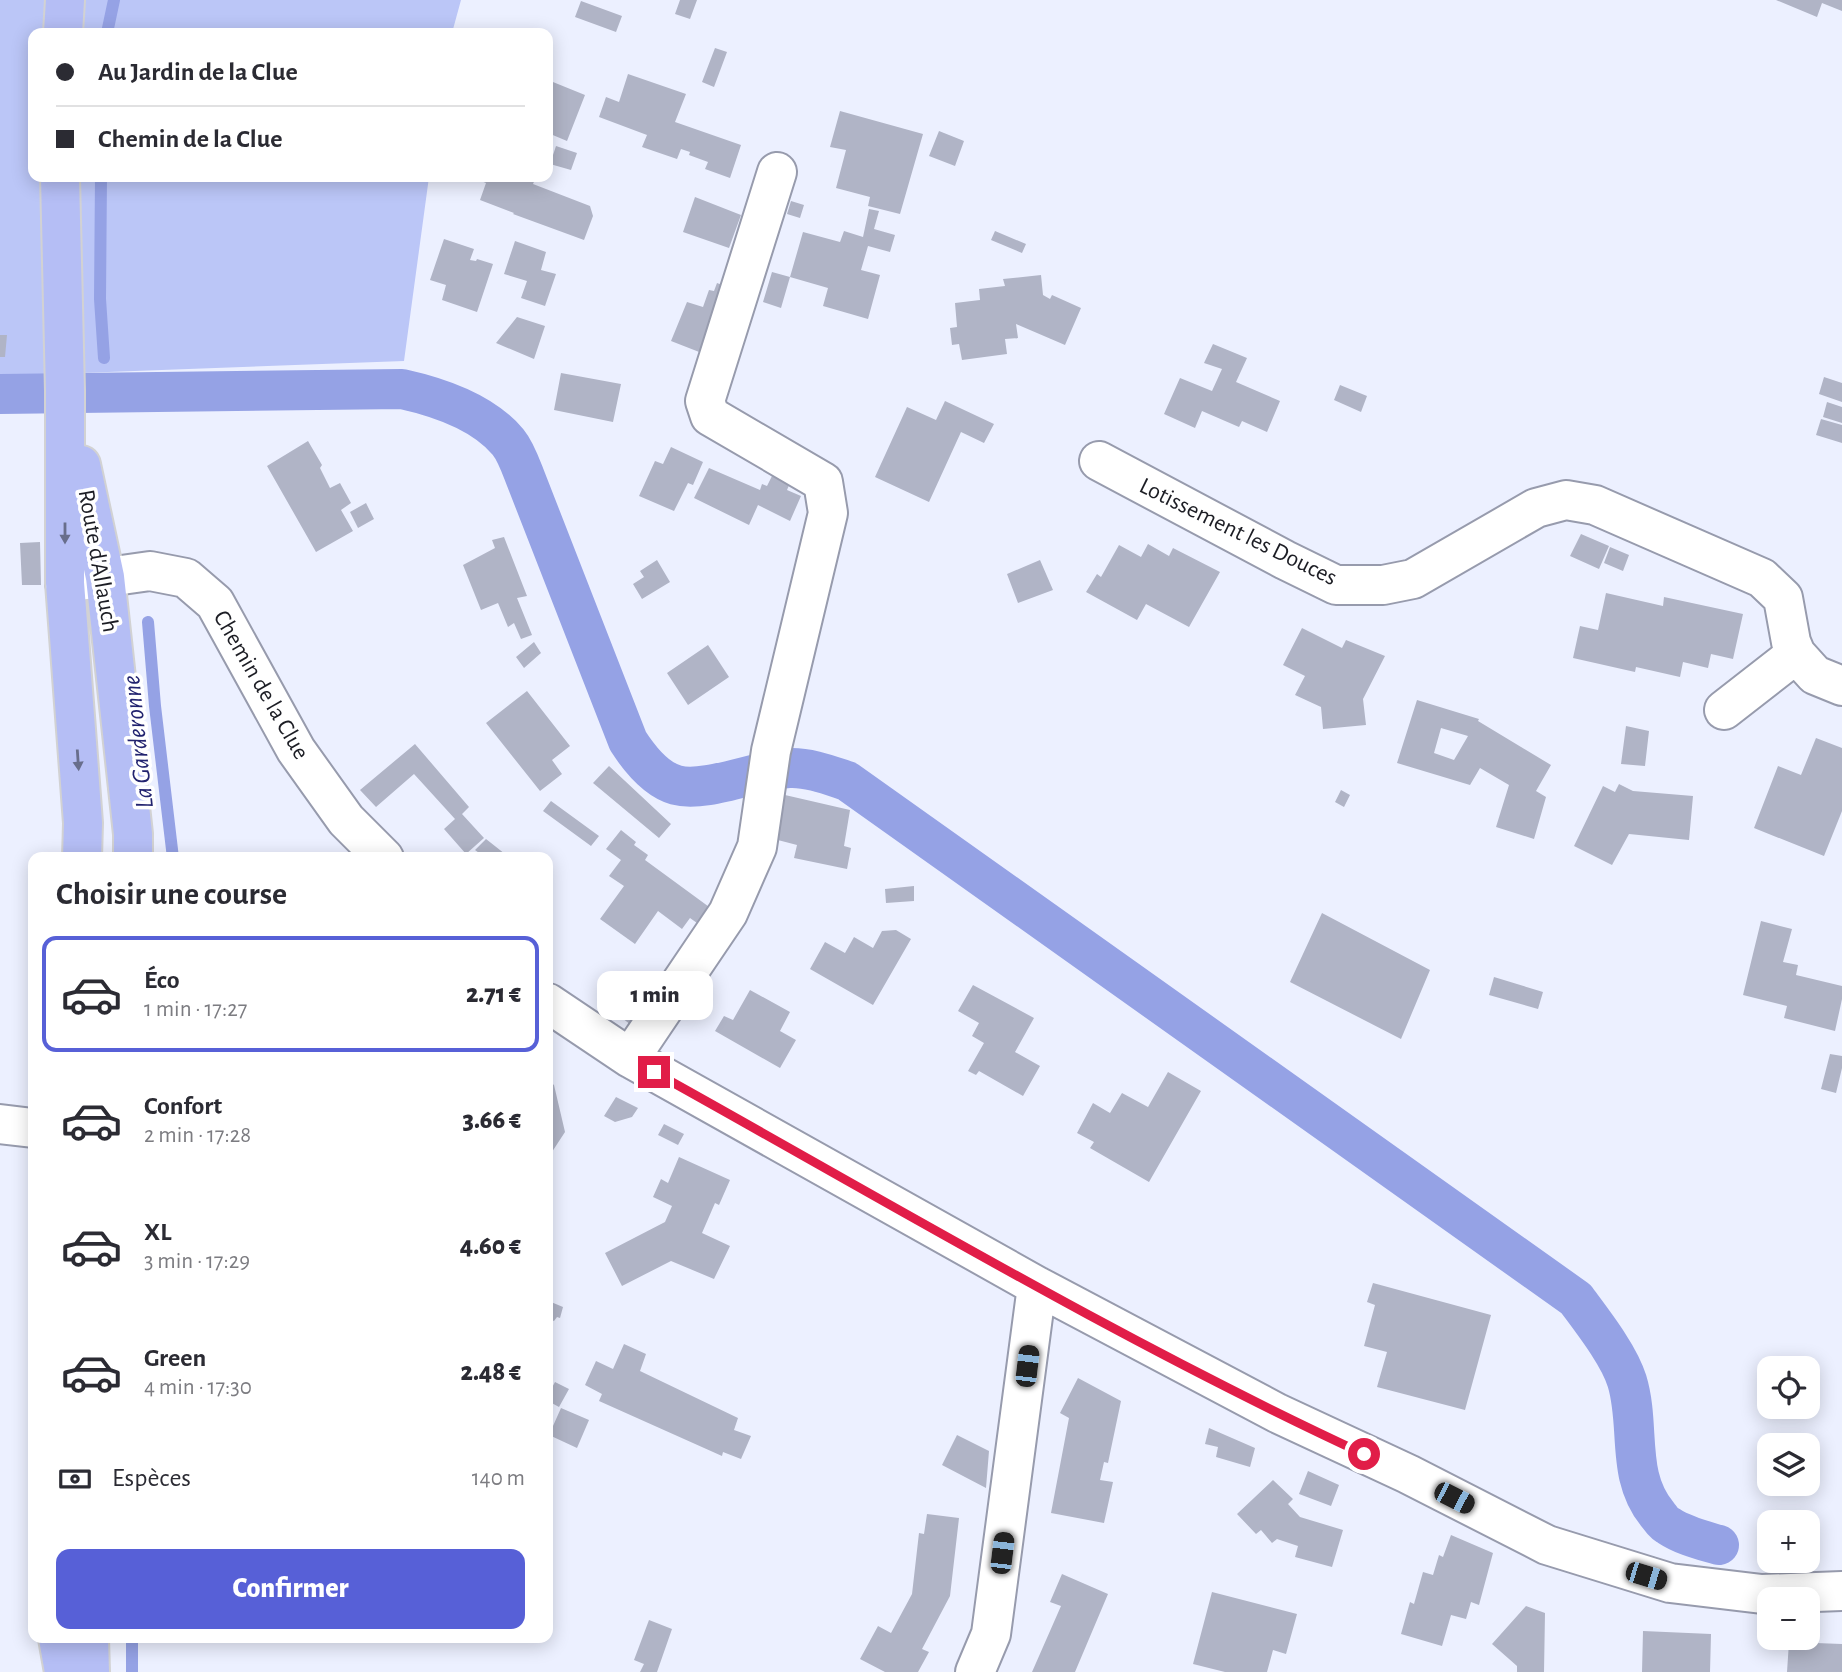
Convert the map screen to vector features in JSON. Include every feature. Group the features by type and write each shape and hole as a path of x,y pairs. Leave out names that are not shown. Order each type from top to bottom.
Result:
{"main road":[{"path":"63,28 65,0"},
{"name":"Route d'Allauch","path":"60,182 65,391 65,583 83,823 82,852"},
{"name":"Route d'Allauch","path":"65,391 105,577 133,852"},
{"path":"59,1643 64,1672"},
{"path":"89,1643 90,1672"}],"street":[{"path":"630,1058 728,914 757,846 771,751 828,513 822,482 710,416 705,401 777,172"},
{"name":"Lotissement les Douces","path":"1099,461 1336,585 1383,585 1413,579 1536,508 1566,500 1595,505 1762,578 1783,598 1791,642 1796,654"},
{"name":"Chemin de la Clue","path":"65,583 150,571 186,578 215,603 296,750 345,820 377,852"},
{"path":"1724,710 1796,654 1815,676 1842,686"},
{"path":"553,1006 630,1058 1037,1286 1277,1413 1408,1474 1547,1545 1670,1583 1762,1594 1842,1591"},
{"path":"0,1124 28,1127"},
{"path":"975,1672 991,1634 1037,1286"}],"shaded area":[{"path":"0,0 461,0 453,28 28,28 28,182 428,182 404,361 0,376"}],"building":[{"path":"680,0 697,0 690,19 675,14"},
{"path":"1776,0 1842,0 1842,11 1822,3 1817,17"},
{"path":"581,1 622,16 616,32 575,17"},
{"path":"715,48 727,52 714,87 702,82"},
{"path":"628,74 686,94 675,122 741,145 730,178 705,169 708,162 689,155 690,152 681,149 677,159 642,147 647,135 599,117 606,97 619,102"},
{"path":"553,82 585,95 567,141 553,135"},
{"path":"840,111 923,134 900,214 868,206 870,197 836,188 846,150 830,147"},
{"path":"939,131 964,141 955,166 929,156"},
{"path":"556,146 577,153 571,170 553,165"},
{"path":"484,182 534,182 533,184 590,206 593,216 584,240 480,200 486,183"},
{"path":"695,197 741,215 729,248 683,232"},
{"path":"791,201 804,205 800,218 787,214"},
{"path":"869,209 879,211 874,229 895,235 890,252 868,246 861,270 880,275 868,319 823,306 828,288 790,277 803,232 840,242 844,231 863,237"},
{"path":"995,231 1026,244 1022,253 991,240"},
{"path":"444,239 474,249 470,260 477,259 493,264 477,312 442,300 446,285 430,280"},
{"path":"515,241 546,252 541,270 556,274 545,306 521,298 527,281 504,274"},
{"path":"772,272 790,277 781,308 763,302"},
{"path":"1041,275 1043,295 1050,299 1052,295 1081,308 1065,345 1016,324 1018,338 1005,339 1007,354 962,360 959,344 952,345 950,328 957,327 955,303 980,300 979,289 1005,286 1003,279"},
{"path":"717,283 730,288 712,357 671,341 687,302 703,307 709,290 714,291"},
{"path":"517,317 545,326 534,359 496,343"},
{"path":"0,335 7,335 5,357 0,357"},
{"path":"1213,344 1247,358 1236,382 1280,401 1267,432 1242,421 1239,427 1202,411 1195,428 1164,414 1180,378 1212,391 1222,369 1204,363"},
{"path":"561,373 621,384 613,422 554,410"},
{"path":"1824,377 1842,383 1842,402 1819,394"},
{"path":"1340,385 1367,396 1361,412 1334,400"},
{"path":"945,401 994,424 984,443 961,432 929,502 875,477 907,407 936,420"},
{"path":"1827,402 1842,407 1842,423 1823,417"},
{"path":"1821,419 1842,425 1842,443 1816,435"},
{"path":"308,441 322,465 320,468 330,488 340,483 351,503 341,510 353,531 316,552 267,466"},
{"path":"671,447 703,462 693,485 688,483 674,511 639,496 655,461 663,464"},
{"path":"709,468 760,490 762,484 767,486 772,476 790,483 787,490 801,496 790,521 758,505 749,525 694,498"},
{"path":"366,503 374,519 358,528 350,512"},
{"path":"1581,534 1609,546 1599,569 1570,556"},
{"path":"504,537 527,596 517,598 532,635 521,639 514,623 508,627 498,603 481,610 463,565 495,548 492,540"},
{"path":"40,542 41,585 22,585 20,543"},
{"path":"1148,544 1169,556 1173,548 1220,572 1189,627 1146,604 1137,620 1086,592 1097,574 1101,577 1119,545 1141,557"},
{"path":"1610,547 1629,555 1623,571 1604,563"},
{"path":"657,560 670,582 642,599 633,584 644,577 640,571"},
{"path":"1040,560 1053,590 1018,603 1007,574"},
{"path":"1606,593 1663,606 1664,597 1743,614 1733,659 1711,654 1708,668 1683,662 1680,677 1636,667 1635,672 1573,658 1580,626 1598,630"},
{"path":"1302,628 1342,648 1346,640 1385,656 1363,699 1366,725 1323,729 1321,707 1295,695 1305,676 1283,665"},
{"path":"534,642 541,653 524,668 516,657"},
{"path":"708,645 729,677 688,705 667,673"},
{"path":"527,691 570,746 552,760 562,774 540,791 486,723"},
{"path":"1417,700 1479,719 1478,721 1551,765 1536,791 1546,797 1534,839 1496,827 1509,785 1480,768 1470,785 1397,763","holes":["1441,728 1468,736 1454,760 1434,753"]},
{"path":"1626,726 1649,731 1645,766 1621,764"},
{"path":"1816,738 1842,748 1842,811 1824,856 1754,828 1778,766 1801,775"},
{"path":"415,744 469,807 462,814 484,838 468,852 464,852 444,829 455,819 414,774 376,807 360,790"},
{"path":"609,766 671,824 659,838 593,783"},
{"path":"1619,784 1633,791 1693,796 1689,840 1629,834 1612,865 1574,846 1603,786 1615,792"},
{"path":"1341,790 1350,795 1344,807 1335,802"},
{"path":"785,795 850,810 844,846 851,848 847,869 794,858 797,845 774,839"},
{"path":"551,801 599,836 591,846 543,811"},
{"path":"621,830 636,842 634,845 648,855 645,860 716,912 704,928 690,918 682,929 658,911 635,944 600,919 624,886 609,876 621,860 606,849"},
{"path":"486,839 502,852 478,852 475,850"},
{"path":"914,886 914,901 886,903 885,889"},
{"path":"1322,913 1430,970 1401,1039 1290,982"},
{"path":"1761,921 1792,929 1783,962 1798,965 1796,975 1842,986 1835,1031 1784,1018 1787,1006 1743,995"},
{"path":"896,930 911,939 873,1005 810,969 825,942 845,953 854,937 873,948 882,931"},
{"path":"1494,977 1543,992 1538,1009 1489,995"},
{"path":"620,981 648,1003 631,1025 603,1003"},
{"path":"973,985 1034,1018 1015,1052 1040,1066 1023,1096 979,1071 976,1075 968,1071 984,1043 972,1036 979,1023 958,1011"},
{"path":"750,990 790,1012 780,1031 796,1040 780,1068 715,1031 724,1016 733,1020"},
{"path":"1830,1054 1842,1056 1836,1093 1821,1089"},
{"path":"1168,1072 1201,1091 1149,1182 1090,1148 1094,1142 1077,1133 1093,1103 1110,1113 1122,1093 1148,1107"},
{"path":"553,1084 554,1085 565,1132 553,1150"},
{"path":"616,1097 638,1108 632,1117 615,1122 604,1116"},
{"path":"664,1124 684,1134 678,1145 658,1135"},
{"path":"679,1157 730,1180 719,1205 715,1203 702,1233 730,1246 714,1279 671,1261 622,1286 605,1253 665,1222 672,1206 653,1197 661,1179 668,1183"},
{"path":"1373,1283 1491,1315 1465,1410 1377,1387 1387,1352 1364,1346 1375,1305 1367,1302"},
{"path":"553,1303 563,1307 560,1318 557,1317 554,1321"},
{"path":"624,1344 646,1354 640,1371 738,1418 734,1430 751,1436 741,1459 723,1452 722,1456 599,1401 602,1394 585,1385 596,1361 613,1369"},
{"path":"1078,1378 1121,1401 1108,1463 1104,1462 1100,1480 1113,1482 1104,1523 1051,1513 1069,1418 1060,1413"},
{"path":"555,1382 569,1389 559,1407 553,1404"},
{"path":"561,1408 589,1420 577,1448 553,1437 553,1426"},
{"path":"1209,1428 1255,1448 1250,1467 1216,1457 1218,1447 1205,1444"},
{"path":"957,1435 989,1451 986,1488 942,1465"},
{"path":"1308,1471 1339,1485 1331,1506 1299,1494"},
{"path":"1273,1480 1293,1499 1288,1504 1300,1517 1343,1530 1332,1567 1295,1557 1298,1546 1277,1539 1272,1543 1261,1530 1256,1534 1237,1514"},
{"path":"927,1514 959,1518 950,1596 922,1649 929,1652 918,1672 885,1672 860,1659 878,1626 891,1633 912,1594 919,1533 924,1534"},
{"path":"1451,1535 1493,1553 1479,1605 1471,1602 1466,1619 1451,1615 1442,1646 1401,1634 1410,1602 1414,1604 1423,1572 1433,1575 1439,1555 1443,1557"},
{"path":"1062,1574 1108,1594 1075,1672 1032,1672 1061,1606 1050,1602"},
{"path":"1212,1592 1297,1614 1286,1654 1273,1650 1267,1672 1225,1672 1193,1664"},
{"path":"1526,1606 1545,1613 1544,1672 1517,1672 1517,1666 1492,1644"},
{"path":"649,1620 672,1629 657,1672 640,1672 644,1664 634,1660"},
{"path":"1643,1631 1711,1634 1710,1672 1642,1672"},
{"path":"1820,1643 1842,1644 1842,1672 1787,1672 1788,1650 1820,1650"}],"waterway":[{"name":"La Garderonne","path":"108,28 114,0"},
{"name":"La Garderonne","path":"101,182 100,299 104,358"},
{"path":"0,394 402,389 445,401 486,422 498,431 517,456 628,741 654,773 668,782 688,787 716,784 789,768 811,770 847,781 1576,1299 1612,1350 1627,1381 1637,1468 1648,1500 1667,1525 1687,1535 1719,1545"},
{"name":"La Garderonne","path":"148,622 172,852"},
{"name":"La Garderonne","path":"132,1643 132,1672"}],"route":[{"path":"654,1072 1037,1286 1277,1413 1364,1454"}]}
